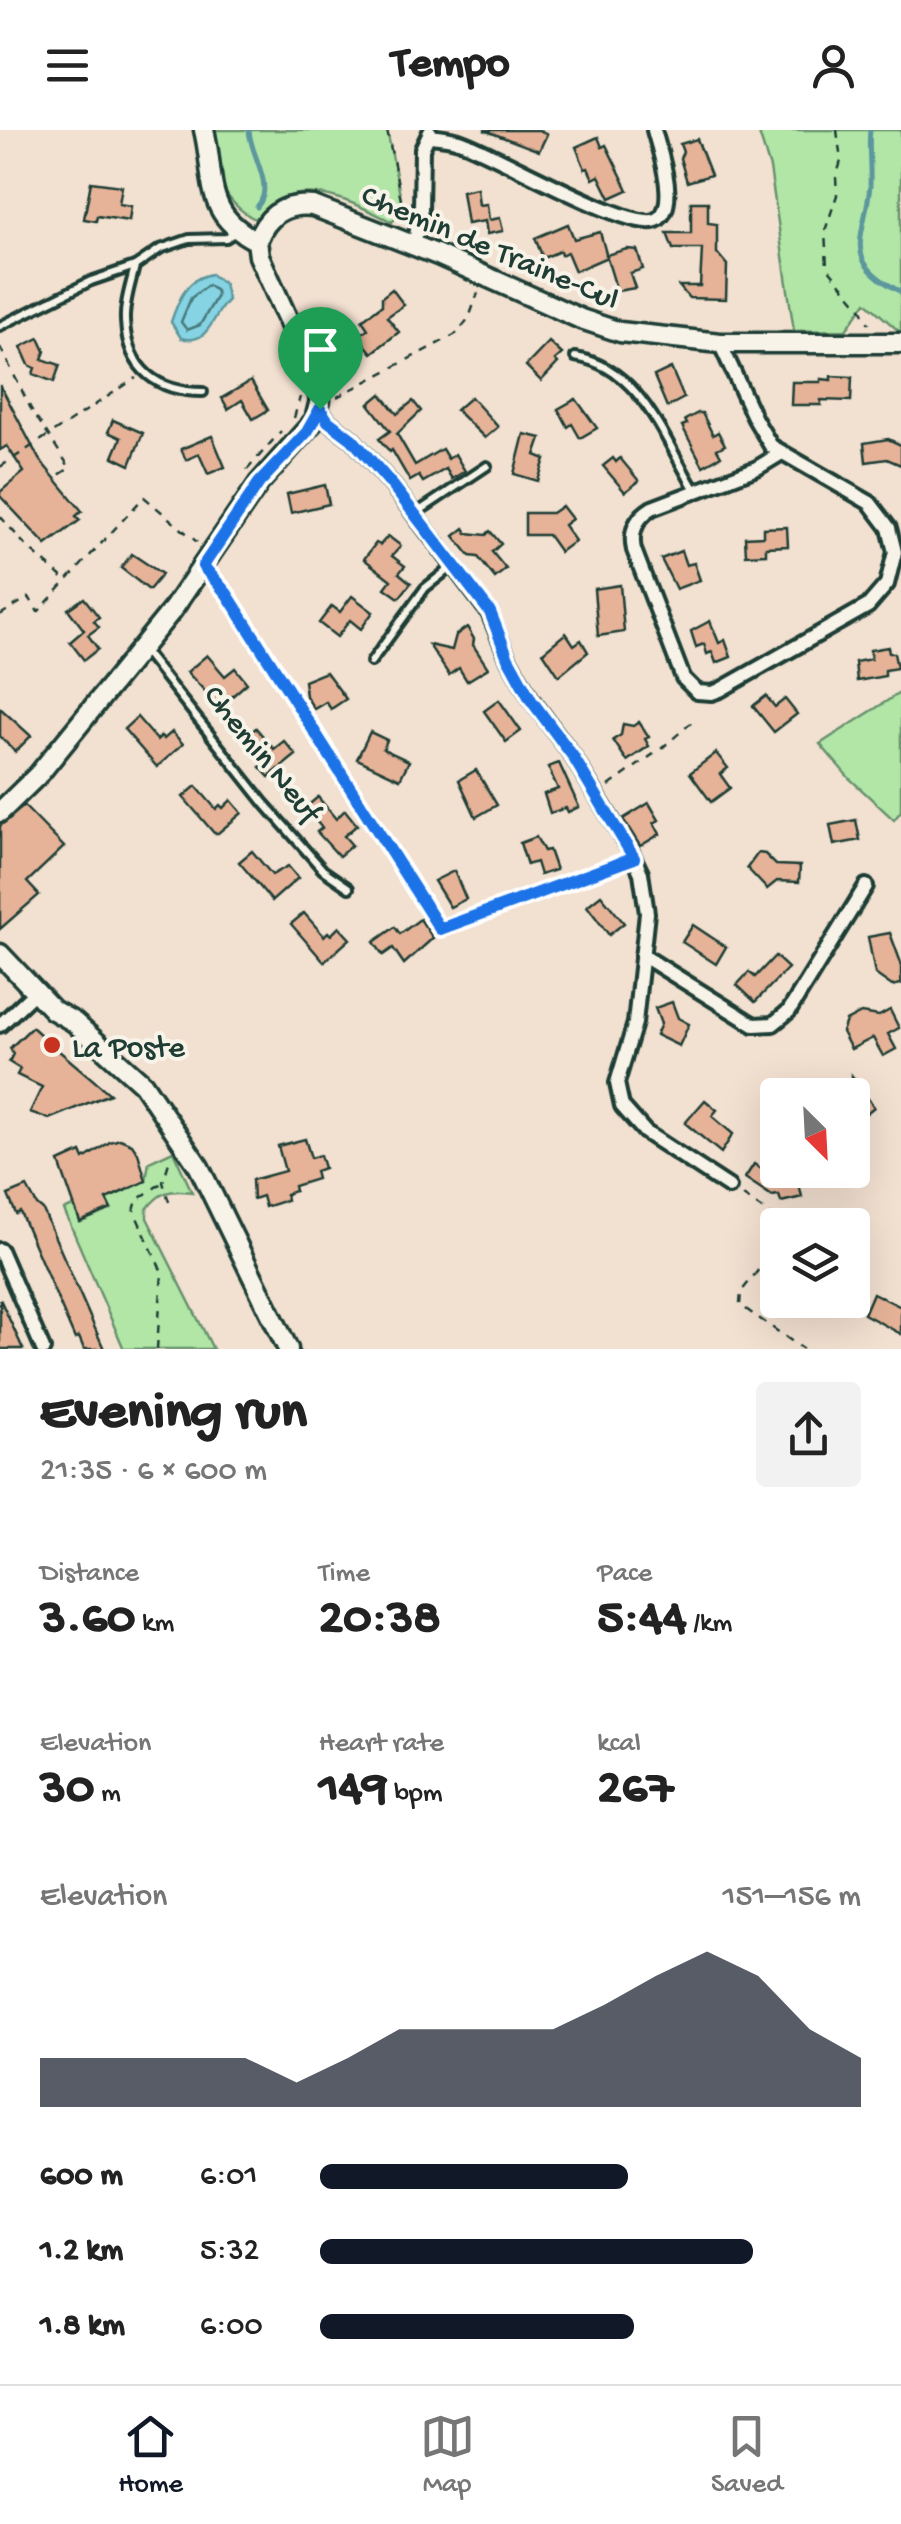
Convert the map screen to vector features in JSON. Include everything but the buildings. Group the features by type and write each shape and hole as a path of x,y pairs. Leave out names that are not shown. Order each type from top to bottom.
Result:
{"street":[{"path":"204,130 211,187 224,214 257,242 313,375 320,409 328,421 352,439 416,514 490,612 508,658 531,700 599,797 634,858 648,913 635,1023 617,1082 622,1106 646,1132 729,1187"},
{"path":"414,246 422,209 422,149 430,133 459,141 620,215 649,223 664,212 668,187 654,130"},
{"name":"Chemin de Traine-Cul","path":"257,242 274,215 296,204 326,209 600,326 649,336 720,342 901,343"},
{"path":"720,342 771,446 876,509 892,537 893,568 882,592 868,606 712,694 697,692 684,678 632,540 636,524 644,513 756,468 780,454"},
{"path":"0,812 38,774 173,609 259,483 307,432 320,409"},
{"path":"642,955 754,1025 774,1024 789,1011 866,886"},
{"path":"0,954 53,1010 74,1022 143,1084 206,1182 288,1349"},
{"path":"0,1025 35,992"},
{"path":"0,1250 42,1349"}],"lane":[{"path":"0,326 92,281 135,266 160,249 189,239 226,238 240,230"},
{"path":"135,266 125,324 129,348 157,384 178,392 203,392"},
{"path":"575,358 615,372 642,398 696,491"},
{"path":"416,514 487,466"},
{"path":"371,662 425,588 455,564"},
{"name":"Chemin Neuf","path":"140,646 264,803 323,870 349,888"},
{"path":"526,897 634,858"}],"path":[{"path":"387,130 403,210 400,220 389,226"},
{"path":"837,130 840,161 837,195 825,231 827,267 860,306 877,344"},
{"path":"320,409 462,330 484,274"},
{"path":"0,347 48,436 70,468 54,478"},
{"path":"0,468 146,372"},
{"path":"294,419 302,394"},
{"path":"238,482 257,454 281,431"},
{"path":"0,615 29,596 38,612 144,497 194,542 200,538"},
{"path":"0,516 27,547 66,580"},
{"path":"203,566 227,594 440,929 526,897"},
{"path":"599,797 691,723"},
{"path":"157,1349 162,1272 134,1211 138,1200 162,1182 173,1151"},
{"path":"162,1182 169,1202"},
{"path":"729,1187 760,1208"},
{"path":"760,1267 740,1292 740,1305 803,1349"}],"green space":[{"path":"207,130 387,130 403,210 392,222 338,198 309,193 280,199 255,219 225,192"},
{"path":"758,130 901,130 901,333 866,302 846,330 794,331 770,168"},
{"path":"901,692 901,811 894,820 820,744"},
{"path":"173,1151 192,1192 161,1195 147,1209 147,1218 213,1349 124,1349 64,1210 73,1206 81,1222 110,1210 104,1192 112,1197 146,1181 149,1162"}],"water":[{"path":"211,274 224,284 228,300 198,338 181,338 171,322 180,299 195,280"}],"waterway":[{"path":"249,130 263,180 264,190 257,207"},
{"path":"870,130 870,186 860,248 870,269 901,292"}],"place":[{"name":"La Poste","path":"52,1045"}],"route":[{"path":"320,409 393,486 490,612 508,658 531,700 572,755 634,858 440,929 227,594 203,566 259,483 307,432 320,409"}]}
